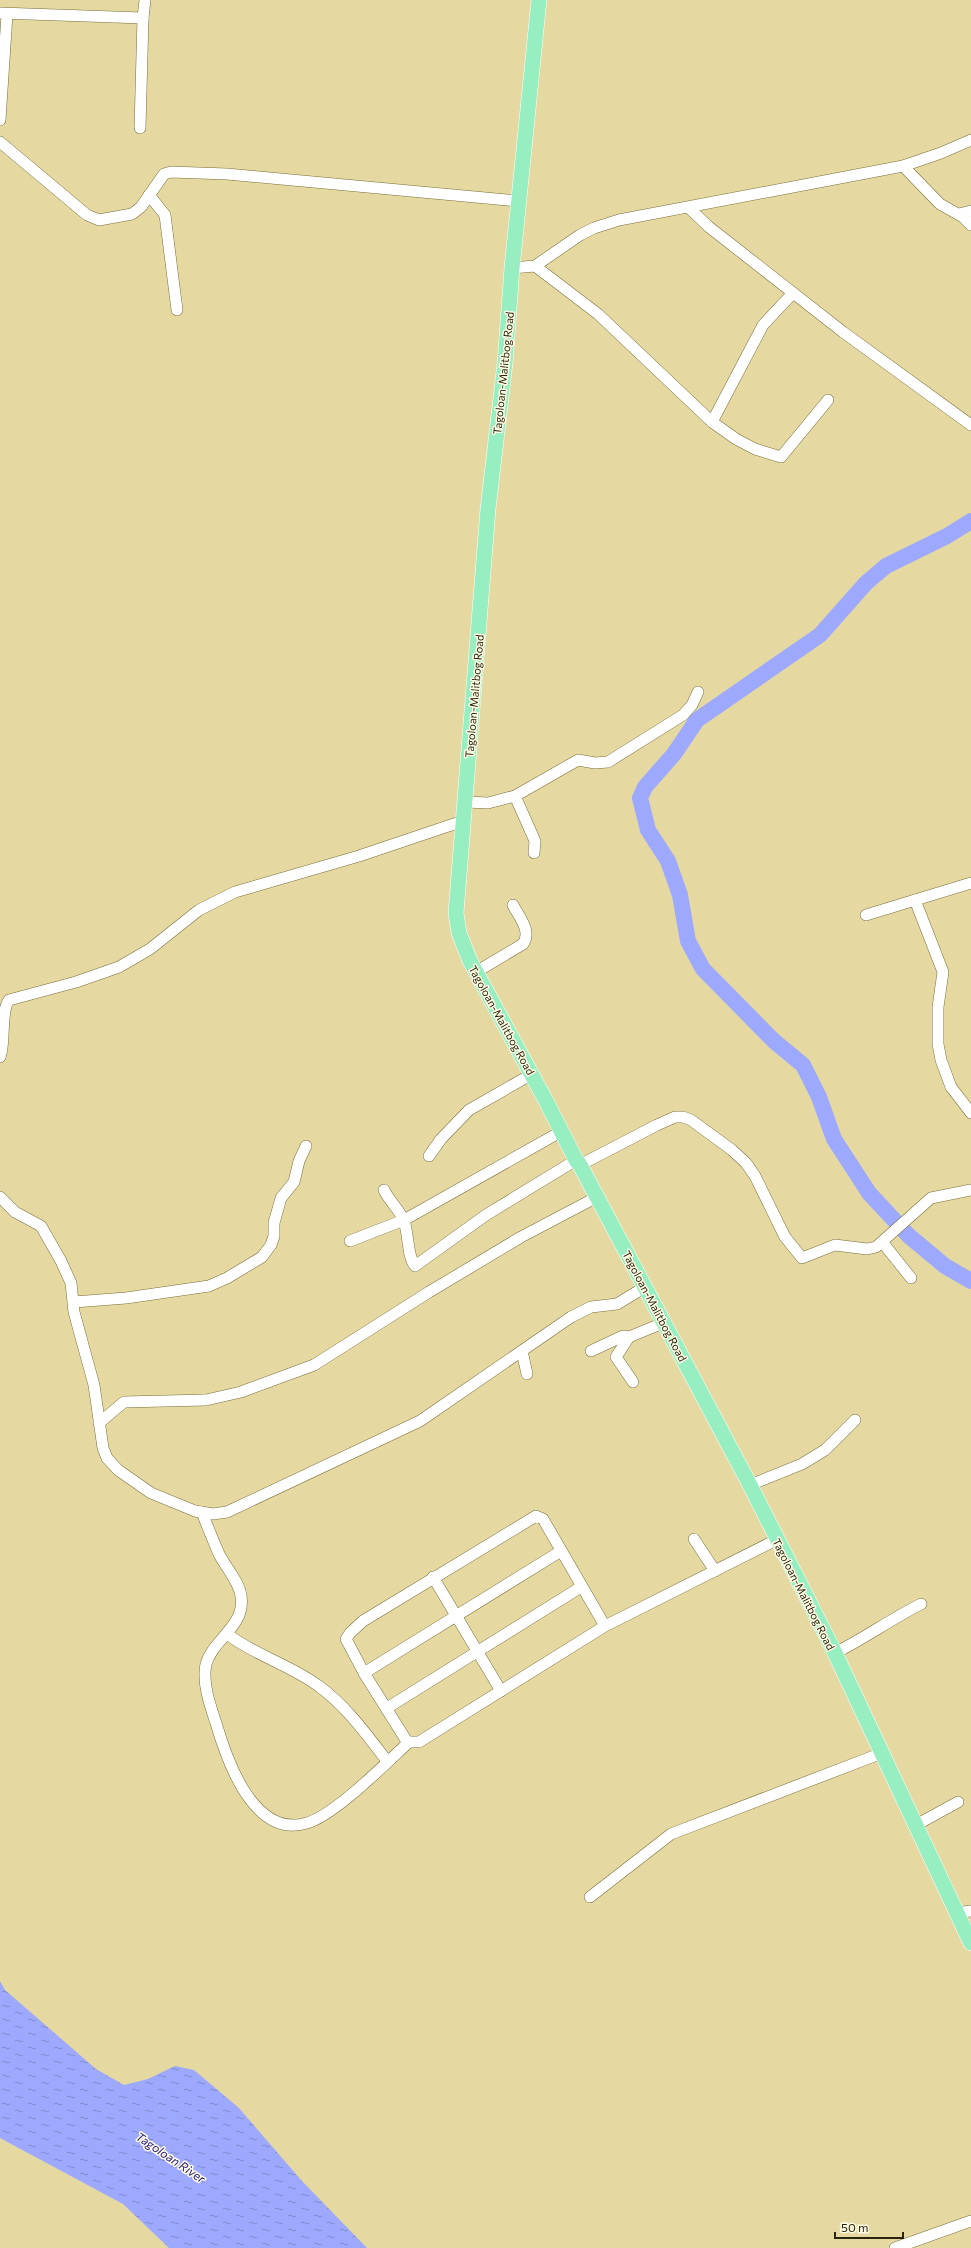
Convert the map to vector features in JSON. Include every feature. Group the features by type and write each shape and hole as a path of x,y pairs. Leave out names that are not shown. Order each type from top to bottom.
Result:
{"main road":[{"name":"Tagoloan-Malitbog Road","path":"539,0 512,268 505,363 488,509 466,802 463,821 456,913 464,949 562,1130 578,1163 750,1485 776,1540 835,1653 916,1825 964,1912 971,1943"}],"street":[{"path":"140,128 143,18 145,0"},
{"path":"0,120 3,14 143,18"},
{"path":"512,268 535,266 580,235 594,228 619,220 689,208 903,166 941,153 971,140"},
{"path":"0,142 57,189 72,204 93,218 99,220 132,214 141,207 164,174 171,172 227,174 519,201"},
{"path":"903,166 940,204 959,214 971,225"},
{"path":"149,195 165,215 177,310"},
{"path":"689,208 709,227 793,293 971,425"},
{"path":"959,214 971,211"},
{"path":"535,266 598,314 712,422 747,444 781,457 828,400"},
{"path":"712,422 763,325 793,293"},
{"path":"466,802 488,803 515,796 578,760 607,763 683,715 692,705 698,692"},
{"path":"515,796 535,841 534,853"},
{"path":"0,1057 4,1039 4,1007 9,1000 76,982 119,967 150,949 199,910 235,892 359,856 463,821"},
{"path":"866,915 971,883"},
{"path":"915,900 943,972 938,1007 938,1044 941,1060 951,1087 971,1113"},
{"path":"476,972 523,944 526,940 526,931 513,905"},
{"path":"429,1156 441,1140 469,1110 532,1074"},
{"path":"384,1190 404,1220 409,1242 410,1256 415,1266 486,1215 578,1163 675,1117 683,1116 691,1120 732,1150 746,1163 755,1176 784,1237 802,1258 835,1245 872,1249 883,1243 931,1198 971,1190"},
{"path":"350,1241 404,1220 562,1130"},
{"path":"74,1302 126,1298 209,1286 227,1278 262,1257 271,1245 274,1236 274,1223 281,1198 294,1182 299,1161 306,1146"},
{"path":"0,1197 15,1212 41,1226 62,1261 71,1282 74,1312 94,1385 103,1448 107,1458 118,1470 151,1493 202,1512 213,1514 227,1512 420,1421 548,1332 591,1307 617,1304 645,1287"},
{"path":"99,1424 124,1402 159,1401 181,1403 206,1400 241,1392 314,1365 429,1292 521,1237 597,1197"},
{"path":"883,1243 911,1278"},
{"path":"591,1351 623,1336 629,1337 663,1323"},
{"path":"629,1337 616,1356 634,1382"},
{"path":"522,1350 527,1374"},
{"path":"750,1485 802,1464 825,1450 855,1420"},
{"path":"202,1512 219,1555 241,1596 241,1608 238,1618 210,1655 206,1664 207,1695 223,1748 239,1785 256,1807 268,1818 280,1823 294,1825 308,1823 329,1811 408,1742 419,1742 605,1626 776,1540"},
{"path":"408,1742 364,1673 346,1641 350,1633 363,1621 433,1577 536,1516 543,1519 581,1587 605,1626"},
{"path":"694,1538 715,1571"},
{"path":"364,1673 561,1551"},
{"path":"433,1577 455,1616 502,1691"},
{"path":"387,1708 581,1587"},
{"path":"835,1653 854,1644 894,1617 922,1604"},
{"path":"226,1634 252,1652 320,1687 351,1715 387,1761"},
{"path":"590,1897 671,1834 825,1777 882,1753"},
{"path":"916,1825 958,1802"},
{"path":"895,2248 971,2221"}],"water":[{"name":"Tagoloan River","path":"0,1981 5,1990 96,2069 124,2085 148,2079 175,2066 194,2070 239,2108 302,2181 367,2248 169,2248 123,2204 0,2138"}],"waterway":[{"path":"971,521 947,536 886,566 866,583 820,635 697,720 674,754 645,787 640,798 648,830 668,861 680,895 688,941 703,969 774,1041 803,1065 819,1097 834,1139 869,1193 909,1236 945,1266 971,1281"}]}
